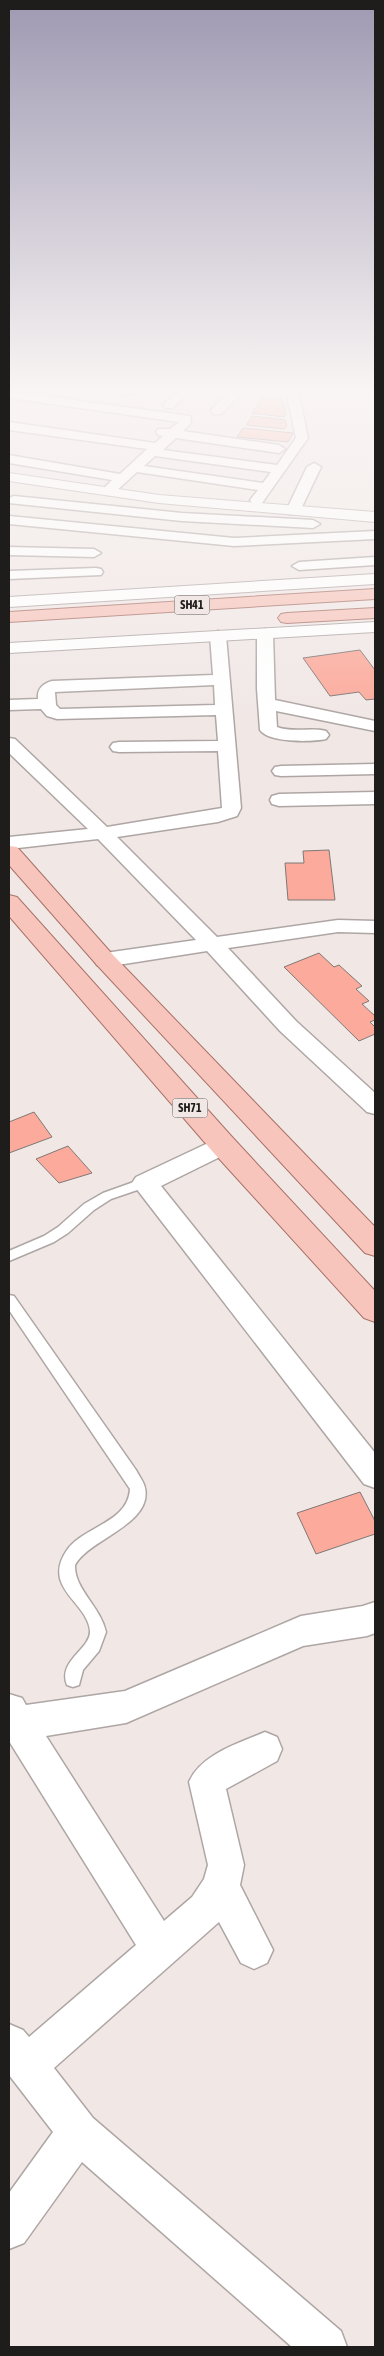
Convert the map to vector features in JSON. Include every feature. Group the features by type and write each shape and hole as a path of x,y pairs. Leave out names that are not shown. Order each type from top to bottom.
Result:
{"main road":[{"name":"SH41","path":"9,617 375,584"},
{"name":"SH41","path":"9,634 375,613"},
{"path":"9,852 105,960 375,1245"},
{"name":"SH71","path":"9,902 223,1145 375,1310"}],"street":[{"path":"24,501 182,517 349,525"},
{"path":"182,501 293,511 349,525 375,535"},
{"path":"252,507 256,501"},
{"path":"293,511 298,501"},
{"path":"9,520 234,542 349,525 375,517"},
{"path":"9,602 375,584 370,561 349,525"},
{"path":"9,551 94,554"},
{"path":"299,566 370,561"},
{"path":"9,575 96,572"},
{"path":"9,648 375,628"},
{"path":"265,634 269,730 283,735 320,735"},
{"path":"9,843 103,834 218,816 230,812 232,808 218,636"},
{"path":"222,680 52,686 46,691 50,712 57,714 224,710"},
{"path":"9,706 47,704"},
{"path":"267,704 375,726"},
{"path":"9,743 103,834 288,1026 375,1106"},
{"path":"119,747 227,746"},
{"path":"281,772 375,769"},
{"path":"280,800 375,798"},
{"path":"105,960 338,926 375,927"},
{"path":"223,1145 144,1182 375,1475"},
{"path":"11,1718 84,1715 126,1707 300,1631 367,1621 375,1617"},
{"path":"11,1718 160,1949"},
{"path":"265,1749 217,1773 206,1782 226,1865 221,1887 205,1910 160,1949 17,2055 79,2132 325,2347"},
{"path":"221,1887 254,1950"},
{"path":"9,2228 79,2132"}],"lane":[{"path":"9,1256 49,1239 63,1230 89,1207 107,1196 144,1182"},
{"path":"9,1300 131,1475 138,1489 138,1499 130,1511 74,1553 67,1566 67,1577 98,1632 96,1640 77,1666 73,1679"}],"building":[{"path":"360,650 375,670 375,699 366,700 359,692 330,696 303,658"},
{"path":"329,850 335,900 288,900 285,863 304,863 303,851"},
{"path":"319,953 334,967 339,965 362,986 356,989 369,1001 362,1004 375,1016 375,1020 370,1022 375,1027 375,1034 359,1041 284,967"},
{"path":"34,1112 52,1137 9,1153 9,1122"},
{"path":"68,1146 92,1173 59,1183 36,1159"},
{"path":"360,1492 375,1521 375,1534 316,1554 297,1513"}]}
